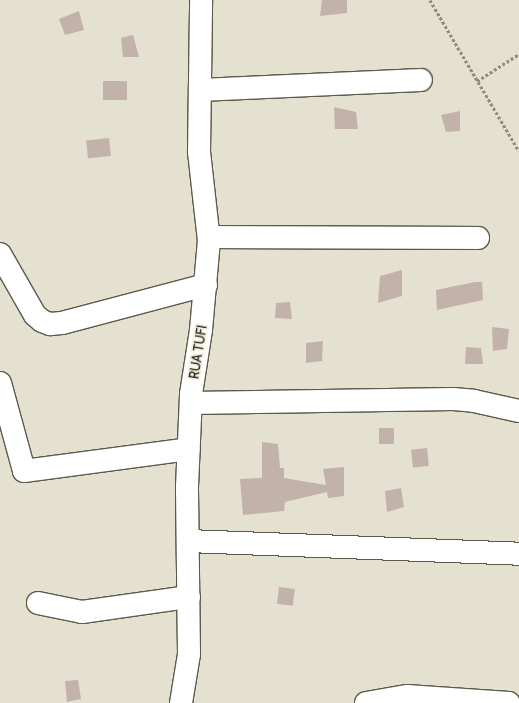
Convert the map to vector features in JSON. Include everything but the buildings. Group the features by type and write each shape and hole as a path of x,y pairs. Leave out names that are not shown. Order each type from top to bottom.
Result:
{"street":[{"name":"RUA TUFI","path":"181,703 188,674 189,449 191,403 206,285 209,237 199,159 201,0"},
{"path":"200,90 421,80"},
{"path":"209,237 478,238"},
{"path":"0,254 35,314 42,321 50,324 62,323 206,285"},
{"path":"0,383 24,471 189,449"},
{"path":"191,403 453,399 519,411"},
{"path":"188,541 519,554"},
{"path":"38,603 82,612 189,597"},
{"path":"366,703 407,696 509,703"}],"path":[{"path":"430,0 519,151"},
{"path":"478,81 519,54"}]}
